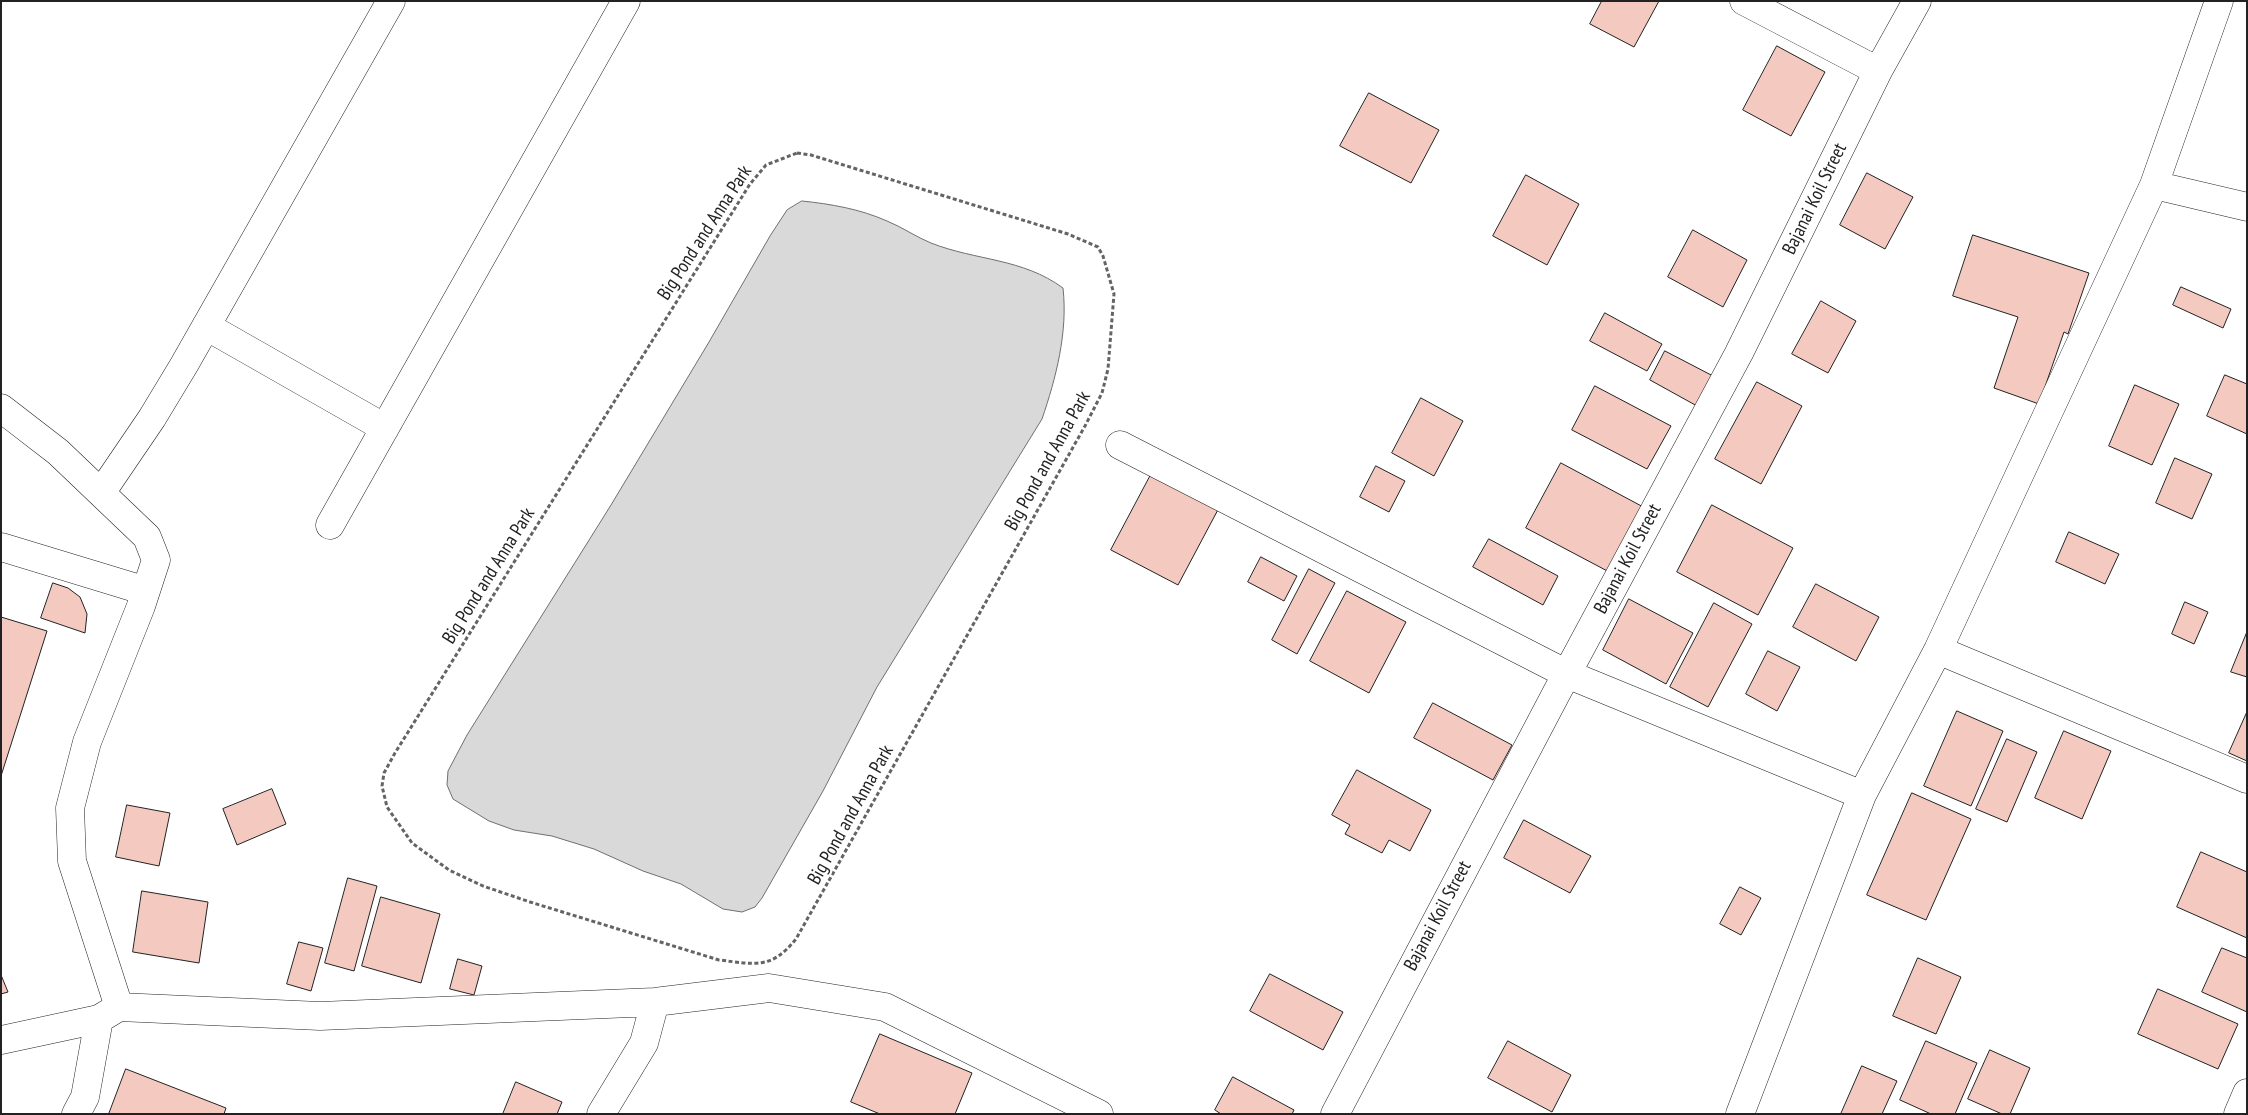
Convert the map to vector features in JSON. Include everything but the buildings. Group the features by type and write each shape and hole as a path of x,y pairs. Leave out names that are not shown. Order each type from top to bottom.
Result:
{"street":[{"path":"101,493 152,418 391,1"},
{"path":"330,524 626,1"},
{"path":"1744,1 1878,71"},
{"name":"Bajanai Koil Street","path":"1334,1114 1566,674 1739,353 1878,71 1917,1"},
{"path":"1740,1114 1862,795 1938,650 2154,185 2219,1"},
{"path":"2154,185 2247,208"},
{"path":"206,326 385,428"},
{"path":"1,408 58,452 147,537 156,560 146,591 87,742 70,808 72,861 109,1013 85,1097 76,1114"},
{"path":"1120,445 1566,674 1862,795"},
{"path":"1,548 146,591"},
{"path":"1938,650 2247,779"},
{"path":"1,1040 109,1013 320,1016 655,1002 769,988 885,1007 1099,1114"},
{"path":"601,1114 644,1043 655,1002"},
{"path":"2238,1114 2247,1093"}],"path":[{"name":"Big Pond and Anna Park","path":"797,153 812,155 1068,234 1090,243 1098,247 1103,256 1114,294 1115,307 1108,369 1102,393 1095,408 804,926 786,951 774,960 750,963 718,960 522,899 483,886 449,870 412,843 387,807 382,786 384,773 395,753 750,184 766,165 797,153"}],"shaded area":[{"path":"802,201 835,205 866,213 893,223 920,238 948,249 1032,271 1063,288 1064,321 1060,355 1042,419 877,687 823,791 762,898 755,907 742,912 723,909 681,884 643,871 594,849 552,836 514,830 489,821 453,799 447,785 448,771 467,735 611,505 770,236 787,210"}]}
